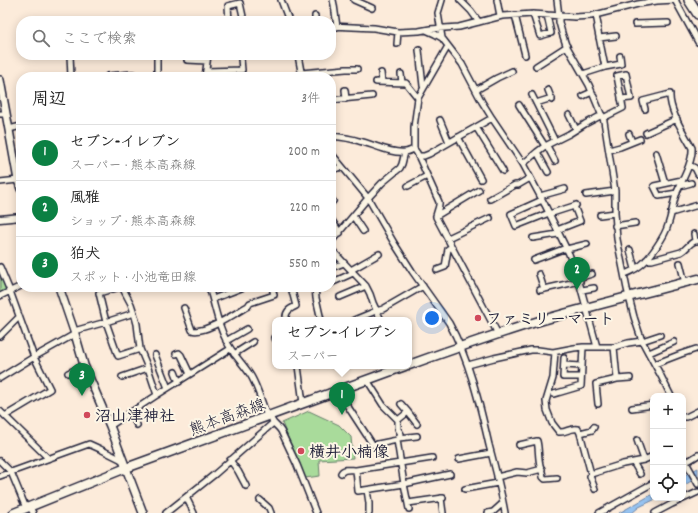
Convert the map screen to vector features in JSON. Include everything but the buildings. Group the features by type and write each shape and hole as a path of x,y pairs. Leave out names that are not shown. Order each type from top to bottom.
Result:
{"highway":[{"path":"689,0 698,14"}],"main road":[{"path":"0,80 3,114 9,129 16,169"},
{"path":"412,364 498,334 586,308 698,279"},
{"path":"61,292 84,365 110,426 143,513"},
{"name":"熊本高森線","path":"14,513 30,509 126,468 270,418 395,369"}],"street":[{"path":"281,0 287,16"},
{"path":"333,0 334,16"},
{"path":"354,0 372,8"},
{"path":"442,0 438,13 442,38"},
{"path":"460,0 479,22"},
{"path":"497,0 500,16"},
{"path":"557,0 559,22 562,33 589,85 602,117 615,191 615,226 623,273 629,297 642,341 670,393"},
{"path":"336,27 374,28 398,32 419,31 459,27 500,16 533,14 575,17 596,14 638,4 676,0 698,42"},
{"path":"229,16 228,6 240,3 243,16"},
{"path":"533,14 540,36 551,33 547,15"},
{"path":"596,14 605,67"},
{"path":"515,15 525,55"},
{"path":"635,24 668,23"},
{"path":"425,30 442,38 462,64 482,102 523,164 558,232 579,279 597,347"},
{"path":"397,44 398,32"},
{"path":"599,38 616,36"},
{"path":"448,46 418,98 414,127 414,149 439,202 436,216 498,334"},
{"path":"536,66 568,46"},
{"path":"419,50 424,88"},
{"path":"583,74 621,64 620,56"},
{"path":"70,60 71,72"},
{"path":"157,60 157,72"},
{"path":"187,60 207,61 206,72"},
{"path":"224,72 242,70 241,60"},
{"path":"299,60 301,72"},
{"path":"324,72 357,69"},
{"path":"476,90 512,71"},
{"path":"381,73 379,82 406,83 418,98"},
{"path":"401,74 402,83"},
{"path":"523,164 555,140 584,124 623,108 617,76 626,74 631,98 622,99"},
{"path":"346,90 346,99"},
{"path":"536,103 552,99 548,90"},
{"path":"583,96 592,92"},
{"path":"623,273 635,269 646,260 667,229 677,193 689,165 692,153 692,148 672,108 670,94 643,102 646,109"},
{"path":"532,95 555,140"},
{"path":"336,100 372,96"},
{"path":"520,105 555,161"},
{"path":"569,115 576,129"},
{"path":"418,156 424,156 492,118"},
{"path":"646,133 677,119"},
{"path":"440,120 449,142"},
{"path":"9,129 16,127"},
{"path":"476,127 503,171"},
{"path":"629,134 632,142"},
{"path":"336,137 353,139 389,151 405,152 414,149"},
{"path":"458,137 481,179"},
{"path":"609,150 640,139"},
{"path":"336,237 368,198 382,183 400,168 405,152"},
{"path":"537,152 548,172"},
{"path":"656,153 665,184"},
{"path":"336,159 368,198 394,243 450,323 468,365 505,513"},
{"path":"689,165 695,168 698,174"},
{"path":"336,169 342,167"},
{"path":"408,186 427,176"},
{"path":"490,199 530,178"},
{"path":"0,182 16,180"},
{"path":"677,193 659,196 654,186 682,180"},
{"path":"680,186 691,183"},
{"path":"533,238 558,232 580,221 575,206 516,226 511,214 541,198 565,189"},
{"path":"436,216 479,190"},
{"path":"586,195 615,191"},
{"path":"671,213 698,205"},
{"path":"600,215 615,213"},
{"path":"353,216 363,231"},
{"path":"0,219 16,218"},
{"path":"448,238 490,218"},
{"path":"615,226 635,223"},
{"path":"336,227 340,233"},
{"path":"646,260 652,260 685,250 690,243 696,241 694,234"},
{"path":"534,260 566,249 587,244"},
{"path":"437,270 445,267 448,249 452,247"},
{"path":"630,250 635,269"},
{"path":"336,254 366,286 379,317"},
{"path":"336,280 380,254"},
{"path":"336,266 344,263"},
{"path":"680,263 685,283"},
{"path":"0,267 34,357 50,389 5,416"},
{"path":"539,274 542,290 592,274"},
{"path":"340,297 366,286"},
{"path":"361,317 383,309 423,286"},
{"path":"0,296 16,288"},
{"path":"582,290 594,288"},
{"path":"103,292 99,293 106,322 118,356 140,349"},
{"path":"124,292 134,312 140,349 157,395"},
{"path":"211,292 218,324 226,341 252,378 270,418 281,431 297,465 316,513"},
{"path":"213,299 231,292"},
{"path":"184,308 193,331 201,330 218,324 248,306 250,303 274,295 273,292"},
{"path":"286,317 287,311 296,306 292,292"},
{"path":"315,292 320,317"},
{"path":"0,378 74,333 134,312"},
{"path":"0,336 19,316"},
{"path":"226,341 247,329"},
{"path":"468,365 531,350 555,352 583,347 614,347 642,341 660,335"},
{"path":"110,426 190,374 232,351 253,342"},
{"path":"649,353 674,342"},
{"path":"554,394 581,386 583,347"},
{"path":"614,347 617,379"},
{"path":"655,364 696,349"},
{"path":"555,352 553,378 546,401 547,410 553,425 559,432 574,428 578,429 591,474 590,476 595,489"},
{"path":"176,354 181,355 190,374"},
{"path":"155,355 168,388"},
{"path":"564,358 563,377 581,377"},
{"path":"68,372 84,365"},
{"path":"564,365 581,366"},
{"path":"122,377 148,368"},
{"path":"298,369 303,404"},
{"path":"175,372 179,382"},
{"path":"598,404 596,384 617,379 630,378"},
{"path":"369,383 384,405 398,420 398,429 401,434 398,439 409,509"},
{"path":"339,393 373,445 417,436"},
{"path":"401,404 417,424"},
{"path":"632,408 650,405"},
{"path":"0,411 48,458"},
{"path":"130,412 137,425"},
{"path":"398,420 408,412"},
{"path":"686,417 698,412"},
{"path":"166,513 215,474 270,418"},
{"path":"580,433 592,430 594,427"},
{"path":"637,440 644,460"},
{"path":"519,445 537,441 540,465 544,478 557,478"},
{"path":"0,476 89,444 122,460"},
{"path":"460,459 491,453"},
{"path":"686,461 698,455"},
{"path":"591,474 650,457"},
{"path":"341,473 345,470 356,470 432,458"},
{"path":"230,460 238,470 246,486"},
{"path":"0,461 11,472 30,509"},
{"path":"633,462 640,474"},
{"path":"686,464 698,484"},
{"path":"497,477 517,472 527,473 542,469"},
{"path":"356,470 358,491 404,484 450,474"},
{"path":"466,489 498,482"},
{"path":"599,513 650,485"},
{"path":"367,490 369,513"},
{"path":"655,513 698,492"},
{"path":"186,497 194,513"},
{"path":"408,503 442,498 442,513"},
{"path":"260,500 269,508 271,513"},
{"path":"488,513 494,512 503,503"}],"green space":[{"path":"0,273 7,290 0,294"},
{"path":"309,411 339,425 351,437 353,458 319,460 320,476 305,478 282,423"}],"water":[{"path":"698,468 698,477 686,484 686,474"},
{"path":"650,496 650,501 652,501 639,507 632,513 619,513"}],"place":[{"name":"風雅","path":"577,290"},
{"name":"ファミリーマート","path":"478,318"},
{"name":"狛犬","path":"82,396"},
{"name":"沼山津神社","path":"87,415"},
{"name":"セブン-イレブン","path":"342,415"},
{"name":"横井小楠像","path":"301,451"}]}
